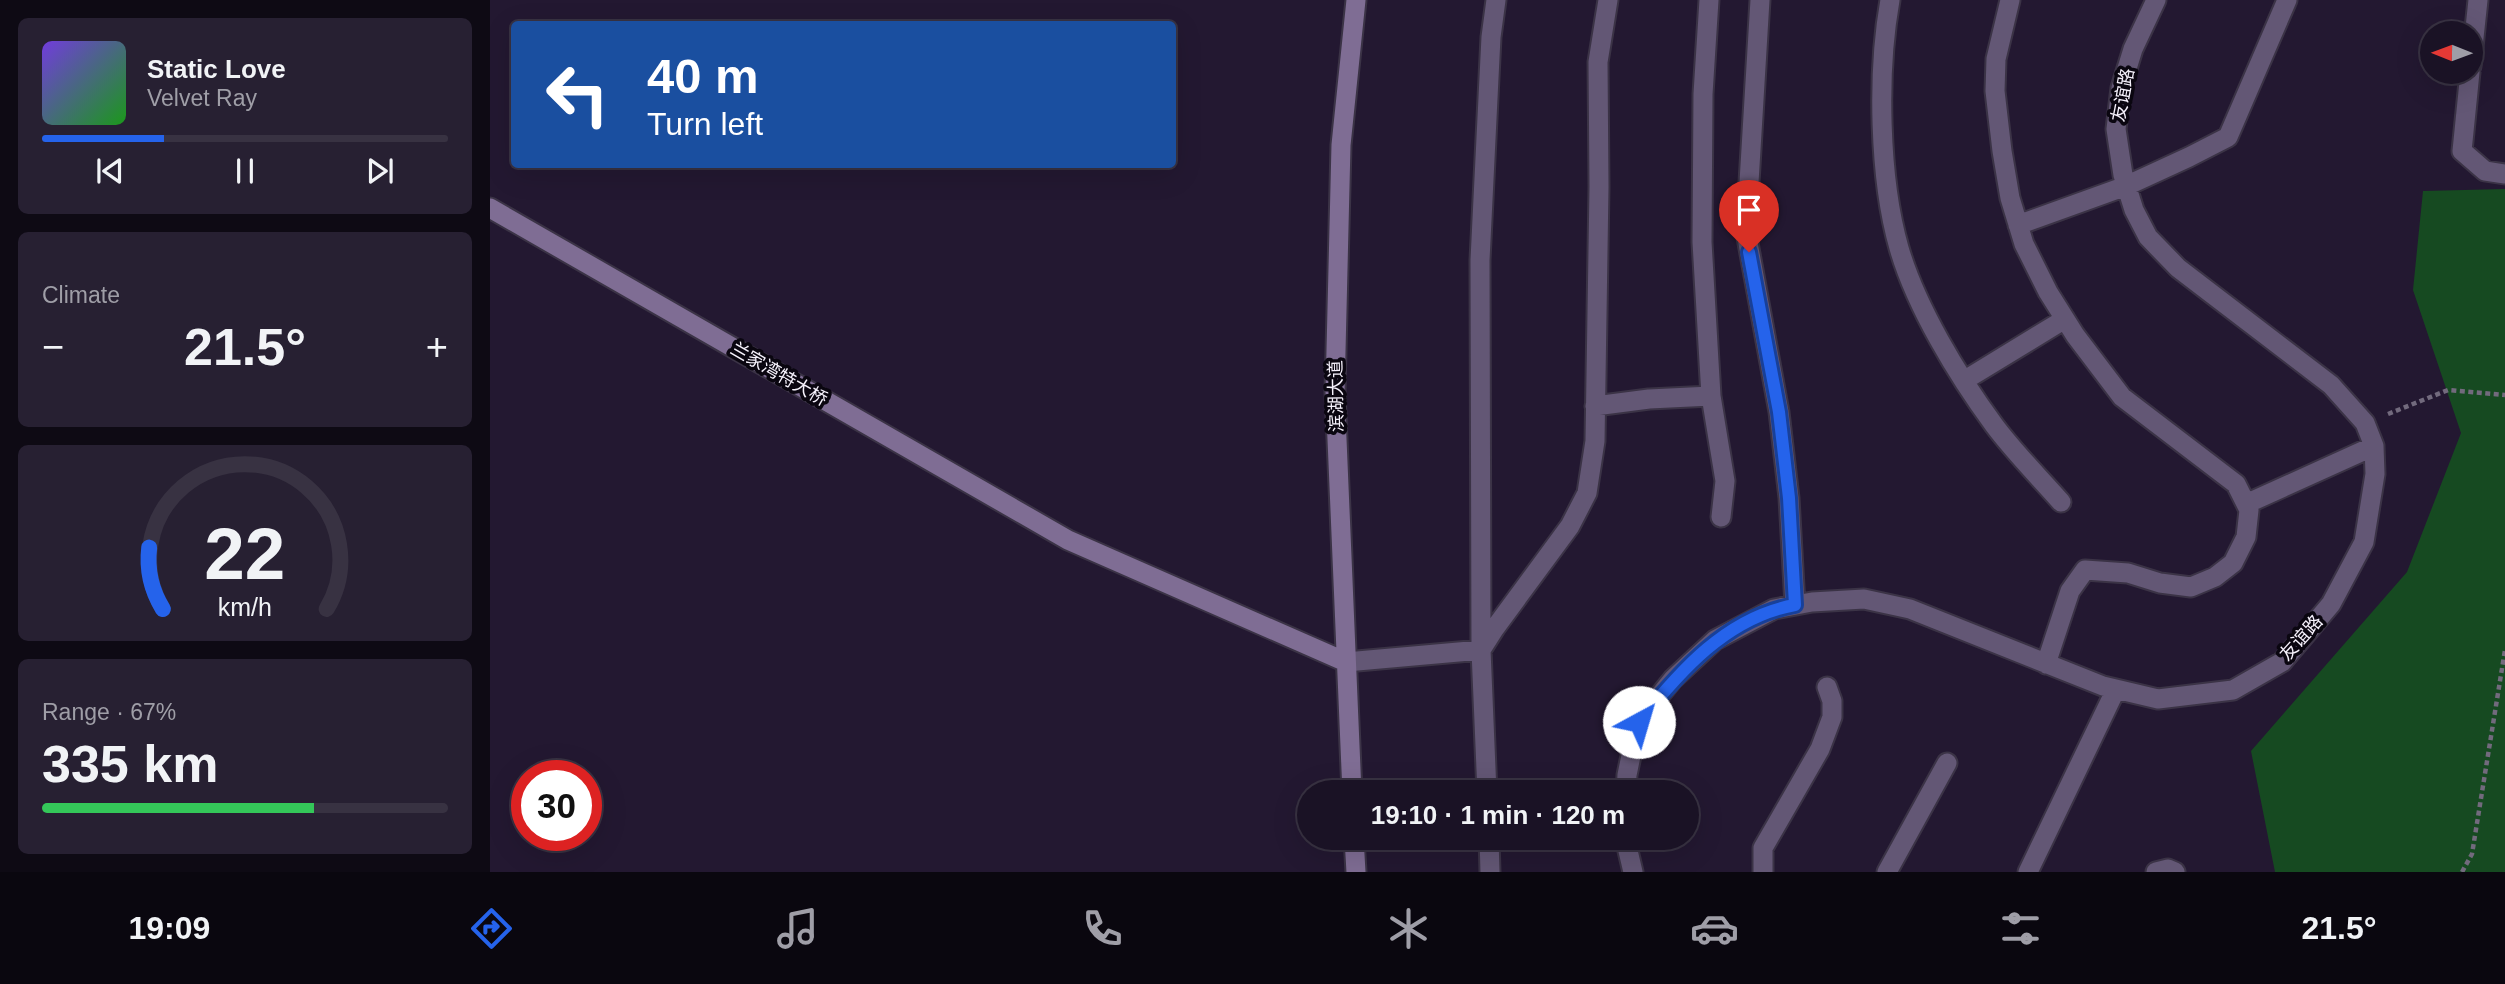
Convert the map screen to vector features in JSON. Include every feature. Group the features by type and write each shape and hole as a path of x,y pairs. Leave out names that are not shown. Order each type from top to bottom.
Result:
{"main road":[{"name":"滨湖大道","path":"1351,780 1335,391 1340,145 1356,0"},
{"name":"兰家湾特大桥","path":"490,208 1068,540 1346,662"},
{"path":"1355,850 1356,872"}],"street":[{"path":"1486,780 1481,650 1480,260 1491,37 1496,0"},
{"path":"1481,650 1494,628 1570,526 1587,493 1595,441 1598,62 1608,0"},
{"path":"1709,0 1703,94 1702,242 1711,396 1725,481 1721,517"},
{"path":"1760,0 1746,232 1779,412 1789,498 1795,605"},
{"path":"1889,0 1882,90 1888,201 1900,250 1923,307 1995,427 2061,502"},
{"path":"2010,0 1996,59 1995,92 2010,198 2024,244 2065,319 2122,397 2236,484 2249,510 2246,537 2233,563 2215,577 2191,587 2160,583 2128,573 2085,569 2070,592 2046,664"},
{"name":"友谊路","path":"1627,780 1639,722 1673,679 1715,640 1774,609 1864,599 1910,609 2046,664 2116,689 2158,699 2233,690 2282,662 2332,604 2364,542 2375,474 2374,446 2365,423 2331,384 2178,268 2148,237 2134,210 2126,186 2116,129 2121,88 2133,49 2156,0"},
{"path":"2018,225 2126,186 2228,137 2287,0"},
{"path":"2476,21 2478,0"},
{"path":"2469,84 2462,150 2485,171 2505,174"},
{"path":"1965,380 2065,319"},
{"path":"1595,406 1649,399 1711,396"},
{"path":"2246,504 2374,446"},
{"path":"1346,662 1481,650"},
{"path":"1763,872 1763,848 1820,749 1832,717 1832,701 1827,687"},
{"path":"2028,872 2116,689"},
{"path":"1887,872 1947,763"},
{"path":"1489,850 1490,872"},
{"path":"1628,850 1633,872"},
{"path":"2156,872 2168,869 2175,872"}],"path":[{"path":"2365,423 2448,390 2505,395"},
{"path":"2462,872 2472,854 2505,650"}],"green space":[{"path":"2505,189 2505,872 2275,872 2251,751 2407,572 2461,433 2413,290 2423,191"}],"route":[{"path":"1639,722 1673,679 1715,640 1774,609 1795,605 1789,498 1779,412 1749,252"}]}
